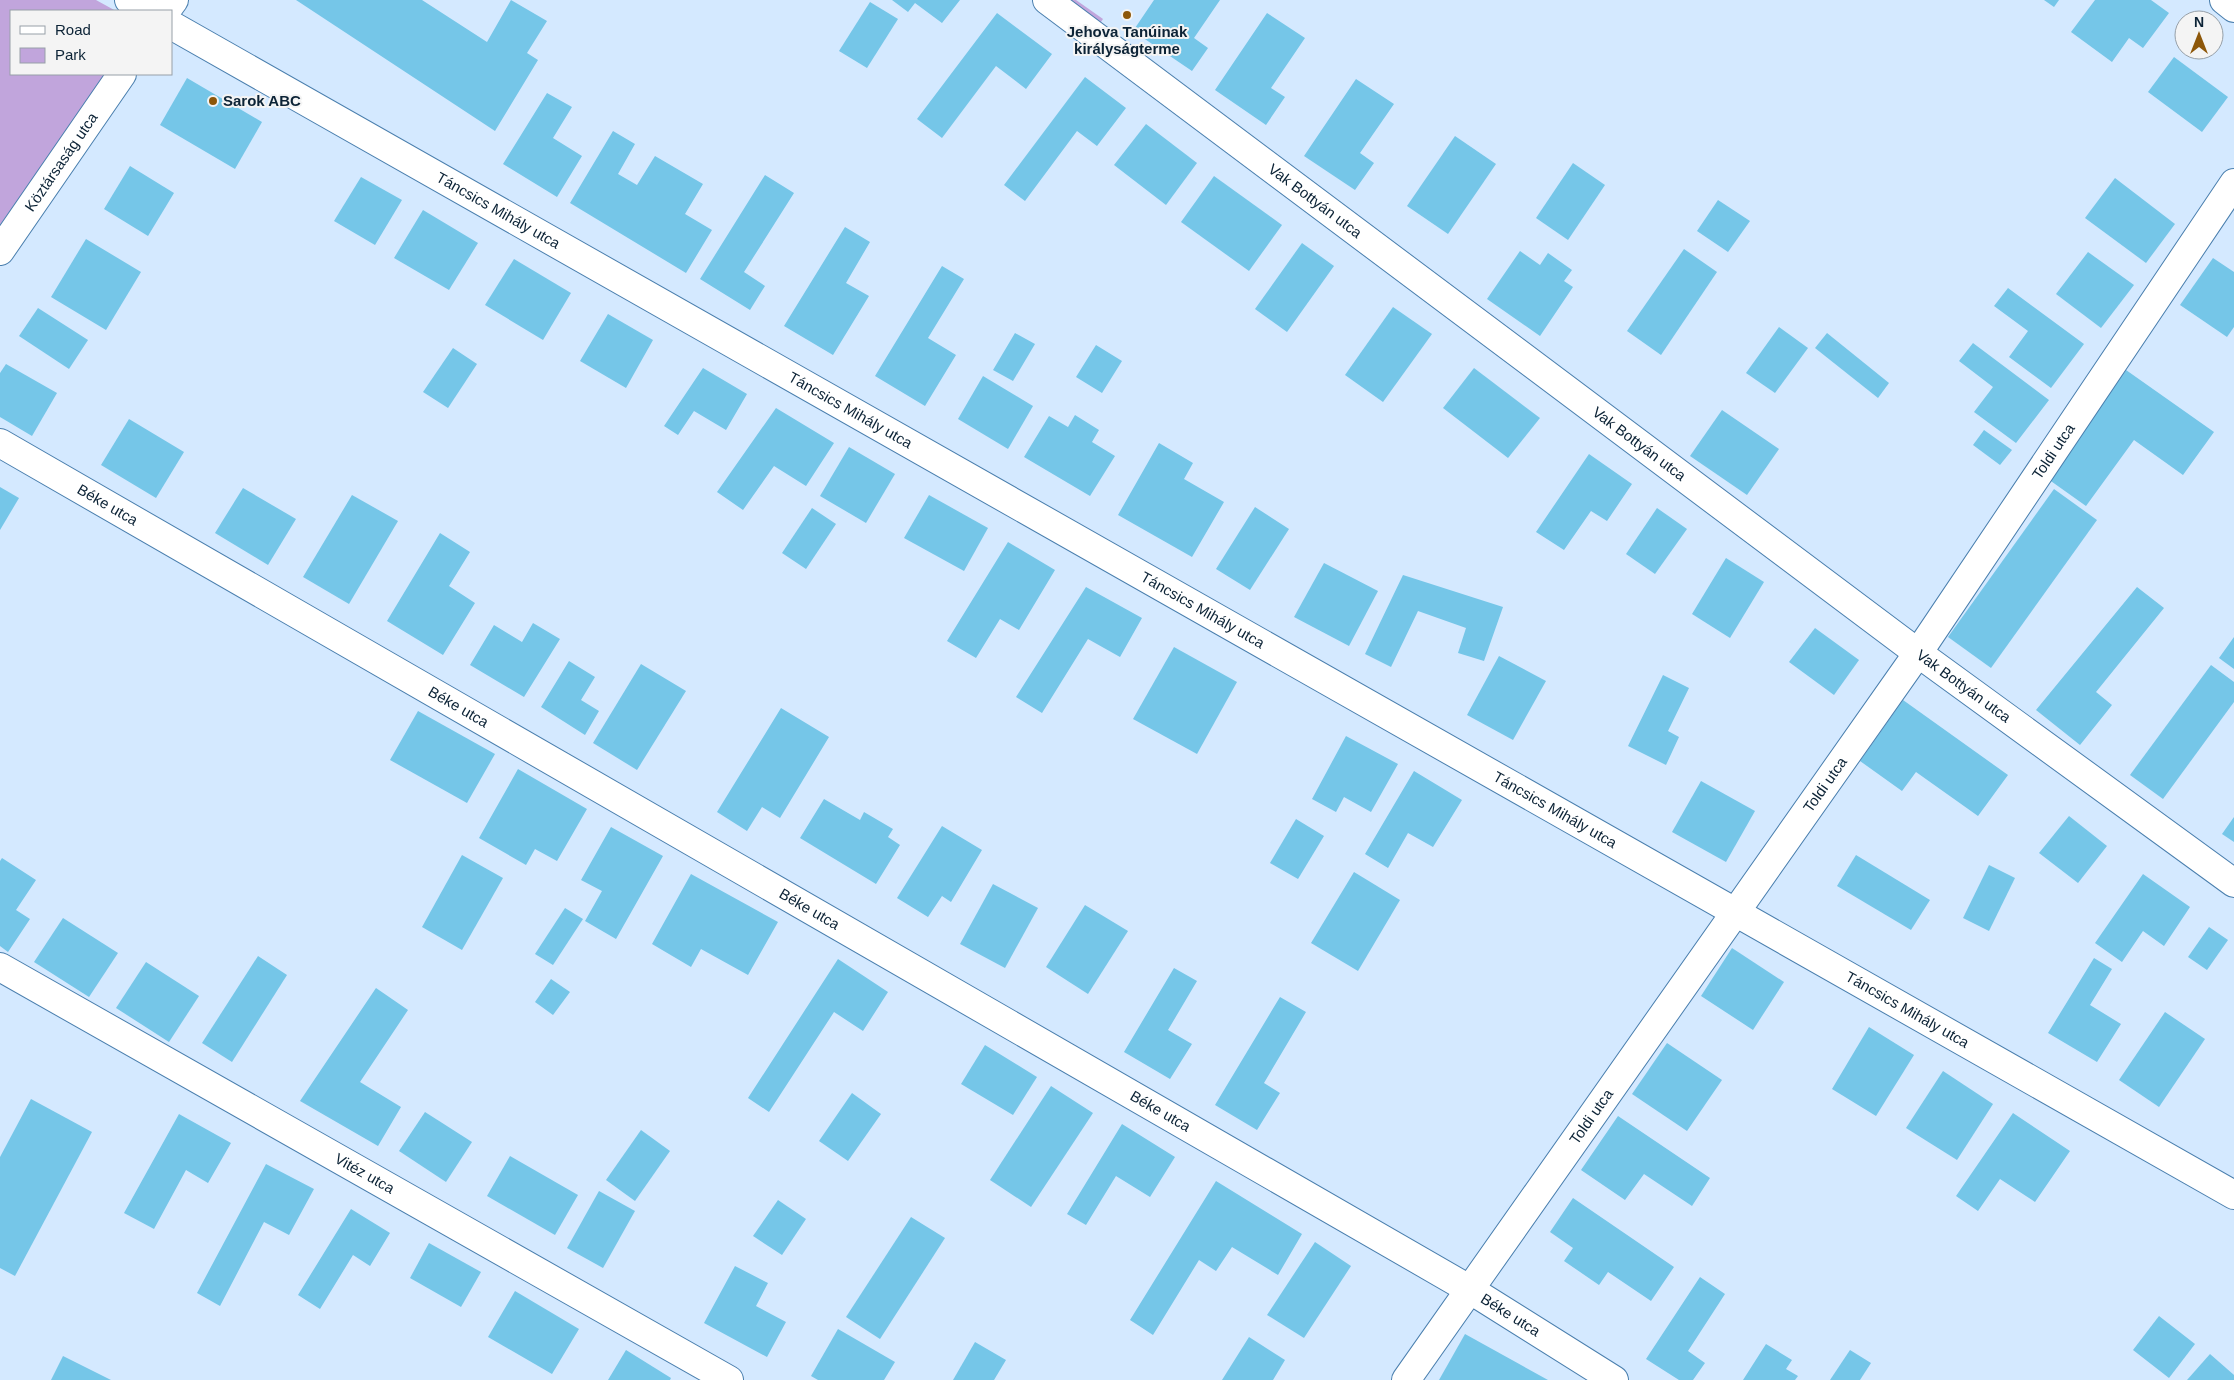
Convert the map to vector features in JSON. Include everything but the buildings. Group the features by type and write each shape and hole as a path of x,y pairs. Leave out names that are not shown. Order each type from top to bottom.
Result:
{"street":[{"path":"129,0 146,10"},
{"name":"Vak Bottyán utca","path":"1047,0 1918,653 2234,883"},
{"path":"2224,0 2234,8"},
{"name":"Táncsics Mihály utca","path":"172,25 2234,1194"},
{"name":"Köztársaság utca","path":"0,251 121,75"},
{"name":"Toldi utca","path":"1406,1380 1918,653 2234,183"},
{"name":"Béke utca","path":"0,443 1469,1289 1614,1380"},
{"name":"Vitéz utca","path":"0,967 729,1380"}],"green space":[{"path":"0,0 96,0 114,10 10,10 10,75 105,75 0,225"},
{"path":"1054,0 1076,0 1103,19 1096,29"}],"place":[{"name":"Jehova Tanúinak királyságterme","path":"1127,15"},
{"name":"Sarok ABC","path":"213,101"}]}
